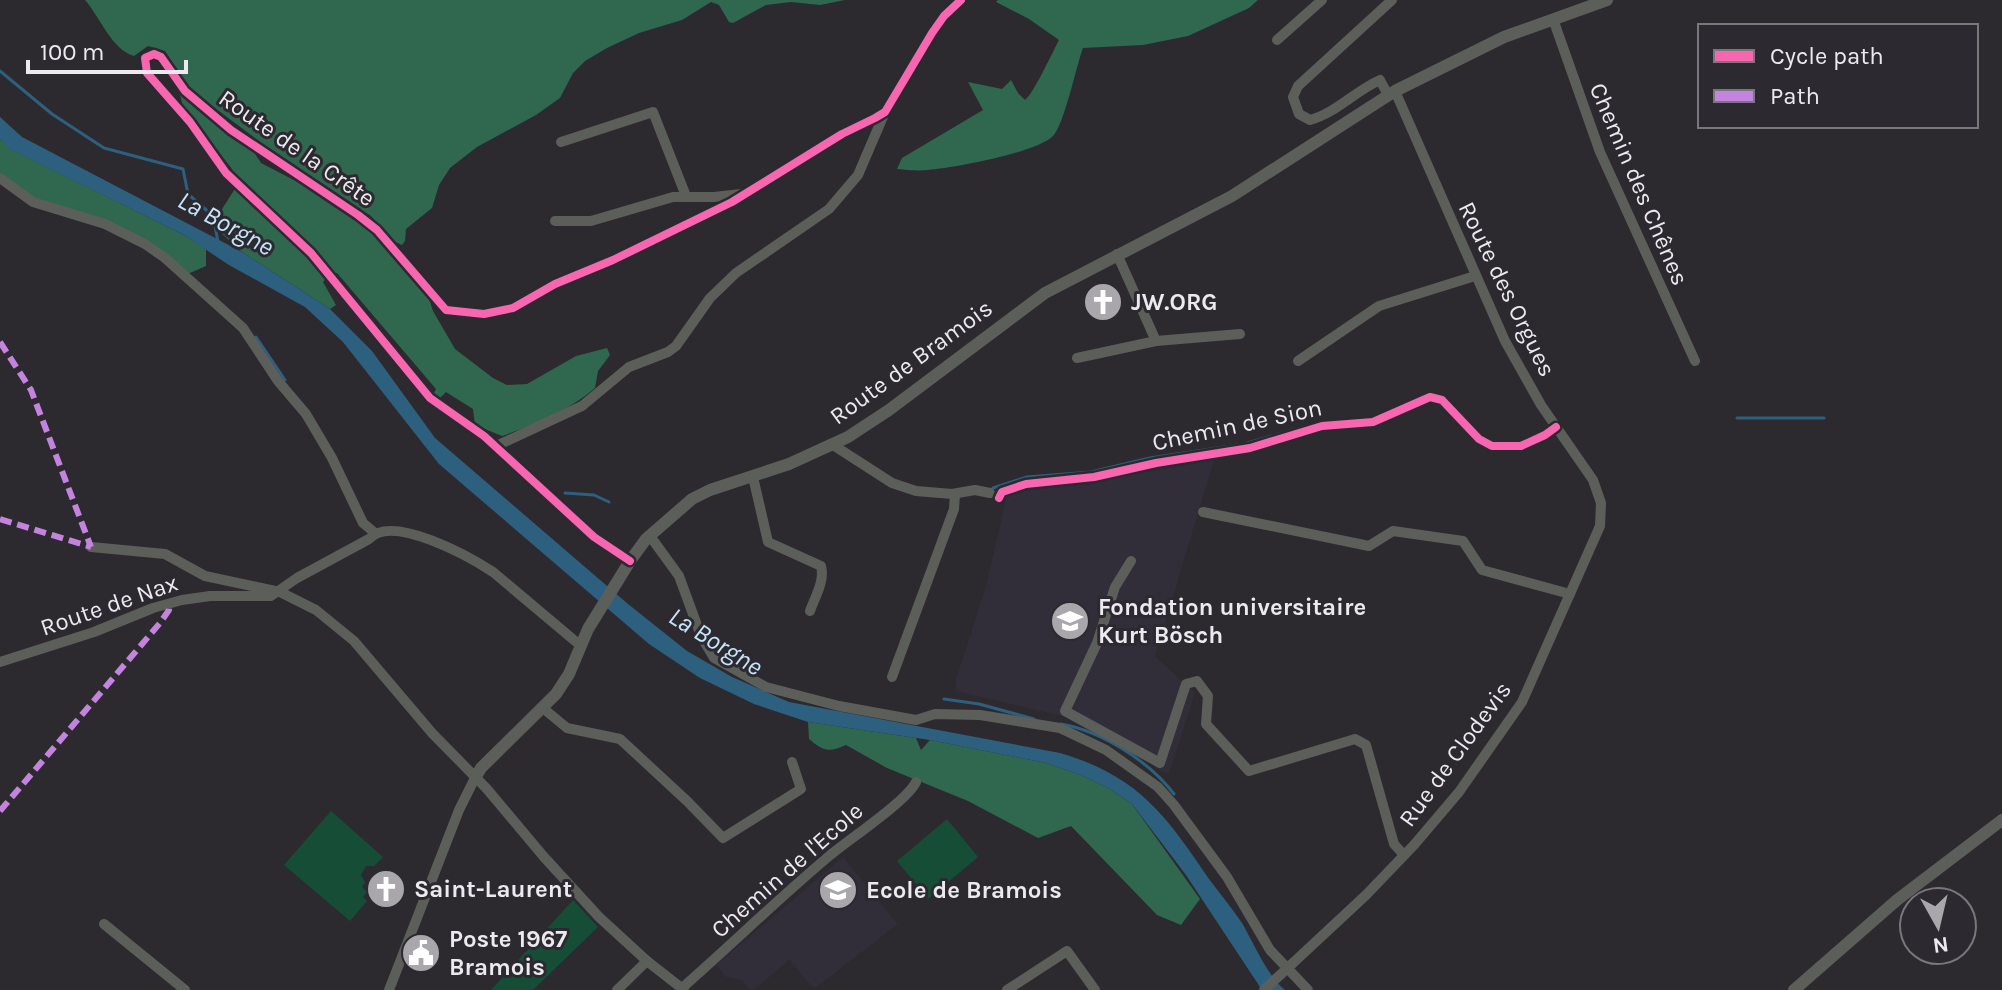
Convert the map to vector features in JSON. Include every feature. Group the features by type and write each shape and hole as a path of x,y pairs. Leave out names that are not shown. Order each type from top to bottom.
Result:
{"street":[{"path":"496,446 582,406 629,367 668,352 676,346 710,298 736,273 829,209 858,175 885,112 938,25 961,0"},
{"path":"1277,40 1322,0"},
{"path":"1392,0 1298,86 1293,97 1299,114 1310,120 1323,116 1380,80 1392,93"},
{"name":"Route de Bramois","path":"475,778 481,768 544,709 569,674 597,614 630,561 650,536 692,499 833,445 889,410 1034,301 1117,254 1232,196 1392,93 1475,50 1553,19 1578,5 1607,0"},
{"name":"Chemin des Chênes","path":"1553,19 1600,152 1695,361"},
{"name":"Route de la Crête","path":"630,561 594,537 496,446 430,398 311,253 226,173 190,122 147,73 145,58 154,54 161,57 185,91 231,130 377,230 441,306 451,311 484,314 513,308 555,284 714,211 842,134 885,112"},
{"name":"Route des Orgues","path":"1392,93 1522,372 1541,405 1583,462 1599,494"},
{"path":"561,142 653,112 686,196"},
{"path":"0,178 33,202 105,224 145,244 243,328 278,381 306,414 332,458 363,523 375,533"},
{"name":"Route de la Crête","path":"555,221 591,221 646,203 686,196 744,194"},
{"path":"1117,254 1156,341"},
{"path":"1298,361 1379,306 1475,276"},
{"path":"1077,358 1156,341 1240,334"},
{"path":"833,445 892,483 916,491 955,494 975,490 990,493"},
{"path":"753,477 768,542 821,566 823,570 810,611"},
{"path":"892,677 954,509 955,494"},
{"name":"Rue de Clodevis","path":"1264,990 1366,895 1404,855 1459,792 1522,702 1600,526 1599,494"},
{"path":"1203,512 1369,546 1393,531 1463,541 1482,570 1570,594"},
{"path":"280,592 297,578 384,530 428,539 478,562 581,646"},
{"path":"650,536 679,576 701,636 714,658 766,687 839,706 916,720 935,714 980,715 1060,728 1106,750 1158,787 1174,805 1227,877 1270,950 1308,990"},
{"path":"91,547 165,554 205,576 280,592 316,610 354,641 566,883 647,961 683,989"},
{"path":"1131,561 1115,587 1097,643 1065,711 1160,763 1186,684 1197,681 1208,696 1206,724 1249,771 1355,739 1366,745 1394,844 1404,855"},
{"name":"Route de Nax","path":"0,662 182,600 210,596 263,597 280,592"},
{"path":"544,709 567,728 620,739 723,838 801,789 792,762"},
{"path":"389,990 459,810 475,778"},
{"name":"Chemin de l'Ecole","path":"683,989 827,858 894,806 913,789 916,782"},
{"path":"1794,990 1897,900 2002,820"},
{"path":"104,924 185,990"},
{"path":"1007,990 1067,951 1095,990"},
{"path":"617,990 647,961"}],"shaded area":[{"name":"Fondation universitaire Kurt Bösch","path":"1214,460 1155,656 1195,693 1169,774 1066,717 956,691 956,679 986,586 1007,494 1034,486 1078,484"},
{"name":"Ecole de Bramois","path":"843,857 898,924 814,989 789,960 754,990 750,990 742,980 726,977 716,965"}],"green space":[{"path":"85,0 845,0 820,5 791,2 766,5 733,23 729,22 719,5 711,2 682,20 639,33 607,48 585,61 573,73 560,98 536,115 477,147 450,168 439,185 432,208 406,229 402,245 393,241 371,216 271,150 188,88 165,51 148,46 134,56 119,47"},
{"path":"1258,0 1249,8 1188,36 1143,45 1083,48 1057,130 1044,142 1013,154 956,166 897,169 902,158 983,110 968,82 1002,89 1011,80 1025,100 1033,90 1059,40 1029,19 996,2"},
{"path":"177,82 248,143 261,163 311,189 374,235 428,296 455,349 493,378 507,385 527,384 576,356 607,348 610,355 598,371 595,388 551,416 502,436 475,425 473,409 446,392 440,398 434,393 436,389 337,273 330,274 323,282 336,305 330,309 242,252 221,233 222,209 238,184 232,169 183,107"},
{"path":"0,139 9,148 184,235 206,249 206,266 183,276 124,233 47,208 0,178"},
{"path":"808,722 916,738 921,750 930,740 1046,763 1081,775 1132,804 1200,899 1181,925 1157,915 1071,826 1038,838 968,801 887,768 846,745 831,750 822,748 809,739"},
{"path":"331,811 383,857 374,866 366,866 361,875 365,882 362,887 367,892 363,897 367,901 350,921 284,865"},
{"path":"947,819 978,857 928,899 897,861"},
{"path":"573,900 598,927 533,990 491,990"}],"water":[{"path":"0,117 22,137 242,252 330,309 372,351 435,438 687,651 732,677 789,702 1060,753 1087,762 1130,786 1178,835 1238,917 1267,968 1285,990 1262,990 1186,875 1132,804 1110,789 1046,763 930,740 808,722 754,704 700,678 649,644 439,464 343,342 305,307 229,265 184,235 8,148 0,139"}],"waterway":[{"name":"La Borgne","path":"0,71 52,114 104,148 183,169 188,194 213,216 218,242"},
{"path":"256,337 285,380"},
{"path":"1737,418 1824,418"},
{"path":"993,488 1027,477 1091,472 1150,458 1244,444 1306,426"},
{"path":"565,493 594,495 609,502"},
{"path":"944,699 979,704 1034,719"},
{"path":"1061,724 1092,733 1123,749 1151,770 1174,794"}],"marked path":[{"path":"0,342 31,390 91,547"},
{"path":"0,519 91,547"},
{"path":"0,811 160,623 169,610 169,603"}],"cycle path":[{"path":"630,561 594,537 484,436 430,398 311,253 226,173 190,122 147,73 145,58 154,54 161,57 185,91 231,130 377,230 446,310 484,314 513,308 555,284 613,260 732,202 842,134 885,112 932,33 961,0"},
{"name":"Chemin de Sion","path":"999,498 1002,492 1026,484 1094,477 1156,463 1250,448 1322,426 1373,422 1430,397 1442,400 1479,439 1492,446 1521,446 1556,427"}],"place":[{"name":"JW.ORG","path":"1103,302"},
{"name":"Fondation universitaire Kurt Bösch","path":"1070,621"},
{"name":"Saint-Laurent","path":"386,889"},
{"name":"Ecole de Bramois","path":"838,890"},
{"name":"Poste 1967 Bramois","path":"421,953"}]}
